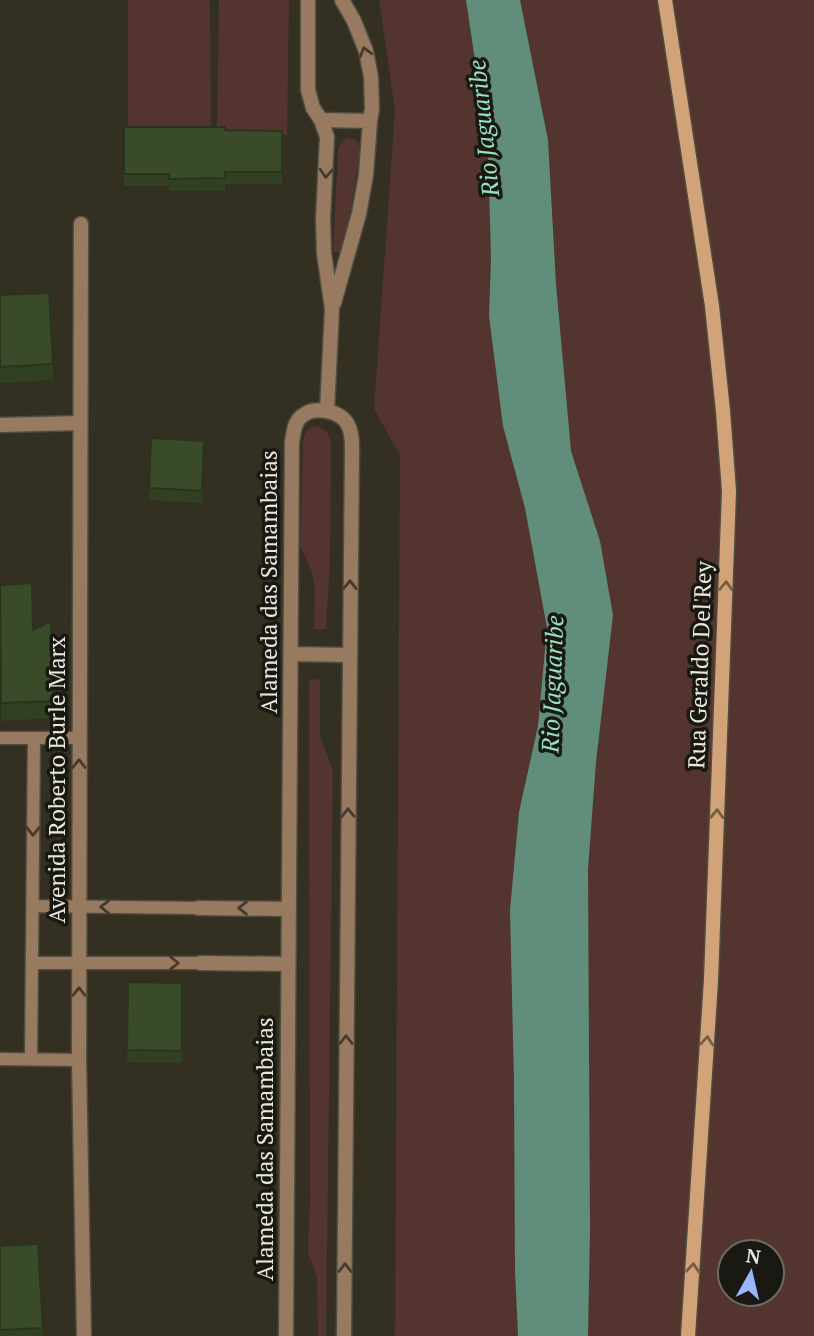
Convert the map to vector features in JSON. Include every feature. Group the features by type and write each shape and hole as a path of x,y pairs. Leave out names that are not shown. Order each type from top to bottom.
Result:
{"main road":[{"name":"Rua Geraldo Del'Rey","path":"664,0 712,306 729,491 711,980 688,1336"}],"street":[{"path":"309,0 308,89 313,108 327,137 323,219 324,253 332,309 327,411 340,416 348,424 352,437 344,1336"},
{"path":"332,309 359,214 366,175 372,109 371,77 366,51 342,0"},
{"path":"321,120 370,121"},
{"name":"Avenida Roberto Burle Marx","path":"81,224 79,1060 84,1336"},
{"name":"Alameda das Samambaias","path":"286,1336 292,442 294,427 302,415 313,411 327,411"},
{"path":"0,425 80,423"},
{"path":"292,654 349,655"},
{"path":"198,908 289,909"},
{"path":"200,963 288,964"}],"lane":[{"path":"0,738 79,738"},
{"path":"31,1059 34,738"},
{"path":"33,906 198,908"},
{"path":"32,963 200,963"},
{"path":"0,1059 79,1060"}],"shaded area":[{"path":"128,0 210,0 211,133 128,134"},
{"path":"219,0 289,0 287,135 217,134"},
{"path":"379,0 814,0 814,1336 395,1336 400,455 374,409 395,110"},
{"path":"348,138 359,144 360,154 344,252 333,252 338,150"},
{"path":"314,426 327,432 331,445 330,560 326,629 314,629 315,590 311,570 300,545 303,440 306,431"},
{"path":"320,679 320,736 333,770 326,1336 318,1336 317,1276 308,1253 309,680"}],"water":[{"name":"Rio Jaguaribe","path":"466,0 520,0 548,140 556,284 571,451 600,541 613,615 596,762 588,869 588,1336 518,1336 510,910 519,812 538,726 547,628 525,508 503,426 489,316 491,258 488,147"}],"building":[{"path":"124,127 225,127 225,130 282,131 282,172 225,172 225,178 169,179 169,174 124,174"},
{"path":"49,293 53,364 0,367 0,295"},
{"path":"151,438 204,441 202,491 149,488"},
{"path":"32,583 33,630 51,621 54,701 1,703 0,585"},
{"path":"128,982 182,983 182,1051 127,1050"},
{"path":"38,1244 43,1328 0,1330 0,1246"}]}
